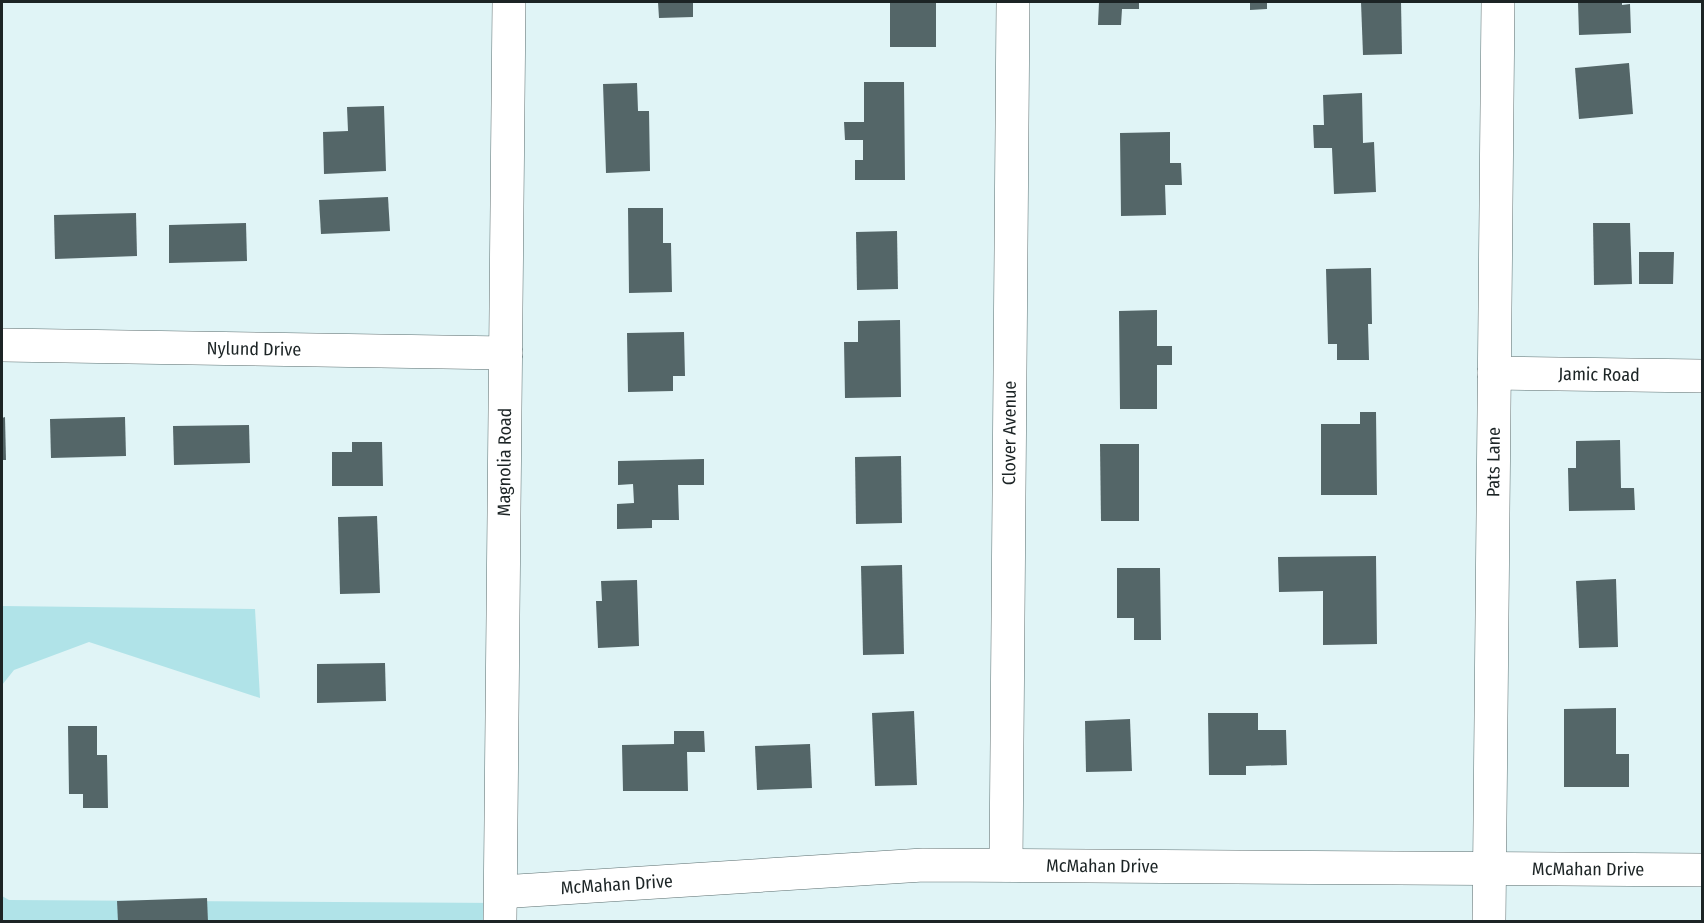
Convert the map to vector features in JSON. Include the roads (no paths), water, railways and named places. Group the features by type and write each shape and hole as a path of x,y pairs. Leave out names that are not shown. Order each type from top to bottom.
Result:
{"street":[{"name":"Magnolia Road","path":"501,907 509,2"},
{"name":"Clover Avenue","path":"1006,865 1012,2"},
{"name":"Pats Lane","path":"1489,921 1498,2"},
{"name":"Nylund Drive","path":"2,345 506,353"},
{"name":"Jamic Road","path":"1494,373 1702,376"},
{"name":"McMahan Drive","path":"501,907 911,866 1702,870"}]}
